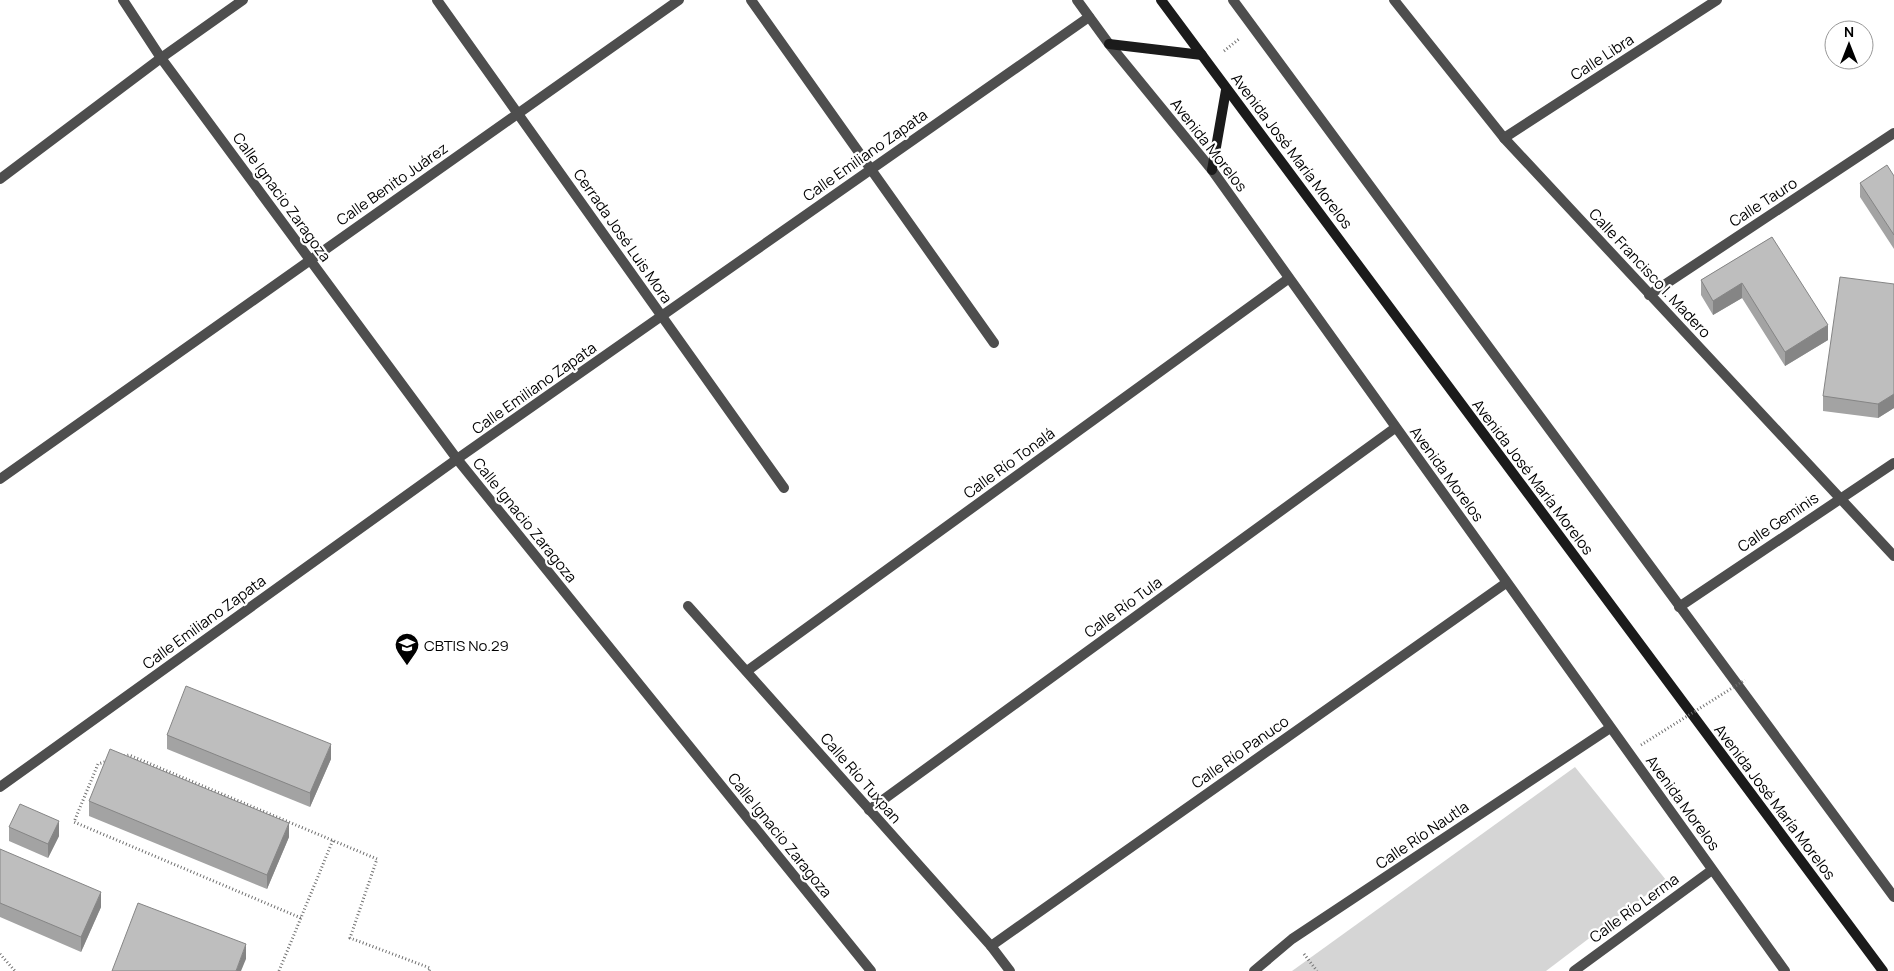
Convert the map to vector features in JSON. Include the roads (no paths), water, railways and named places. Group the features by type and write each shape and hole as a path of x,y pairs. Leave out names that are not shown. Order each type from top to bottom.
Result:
{"main road":[{"name":"Avenida José María Morelos","path":"1161,0 1226,90 1883,971"},
{"path":"1110,44 1205,59"},
{"path":"1212,170 1226,90"}],"street":[{"name":"Calle Ignacio Zaragoza","path":"123,0 160,58 457,459 871,971"},
{"path":"0,179 160,58 243,0"},
{"name":"Cerrada José Luis Mora","path":"438,0 784,488"},
{"name":"Calle Benito Juárez","path":"0,479 309,259 519,115 679,0"},
{"path":"751,0 994,343"},
{"name":"Avenida Morelos","path":"1077,0 1110,44 1212,170 1288,279 1786,971"},
{"path":"1233,0 1894,896"},
{"name":"Calle Francisco I. Madero","path":"1395,0 1504,138 1894,556"},
{"name":"Calle Libra","path":"1504,138 1717,0"},
{"name":"Calle Emiliano Zapata","path":"0,787 457,459 1089,17"},
{"name":"Calle Tauro","path":"1649,295 1894,134"},
{"name":"Calle Río Tonalá","path":"747,671 1288,279"},
{"name":"Calle Río Tula","path":"869,810 1395,428"},
{"name":"Calle Geminis","path":"1679,607 1894,463"},
{"name":"Calle Río Panuco","path":"991,946 1506,583"},
{"name":"Calle Río Tuxpan","path":"688,606 991,946 1010,971"},
{"name":"Calle Río Nautla","path":"1254,971 1292,939 1610,728"},
{"name":"Calle Río Lerma","path":"1574,971 1712,870"}],"place":[{"name":"CBTIS No.29","path":"407,666"}]}
